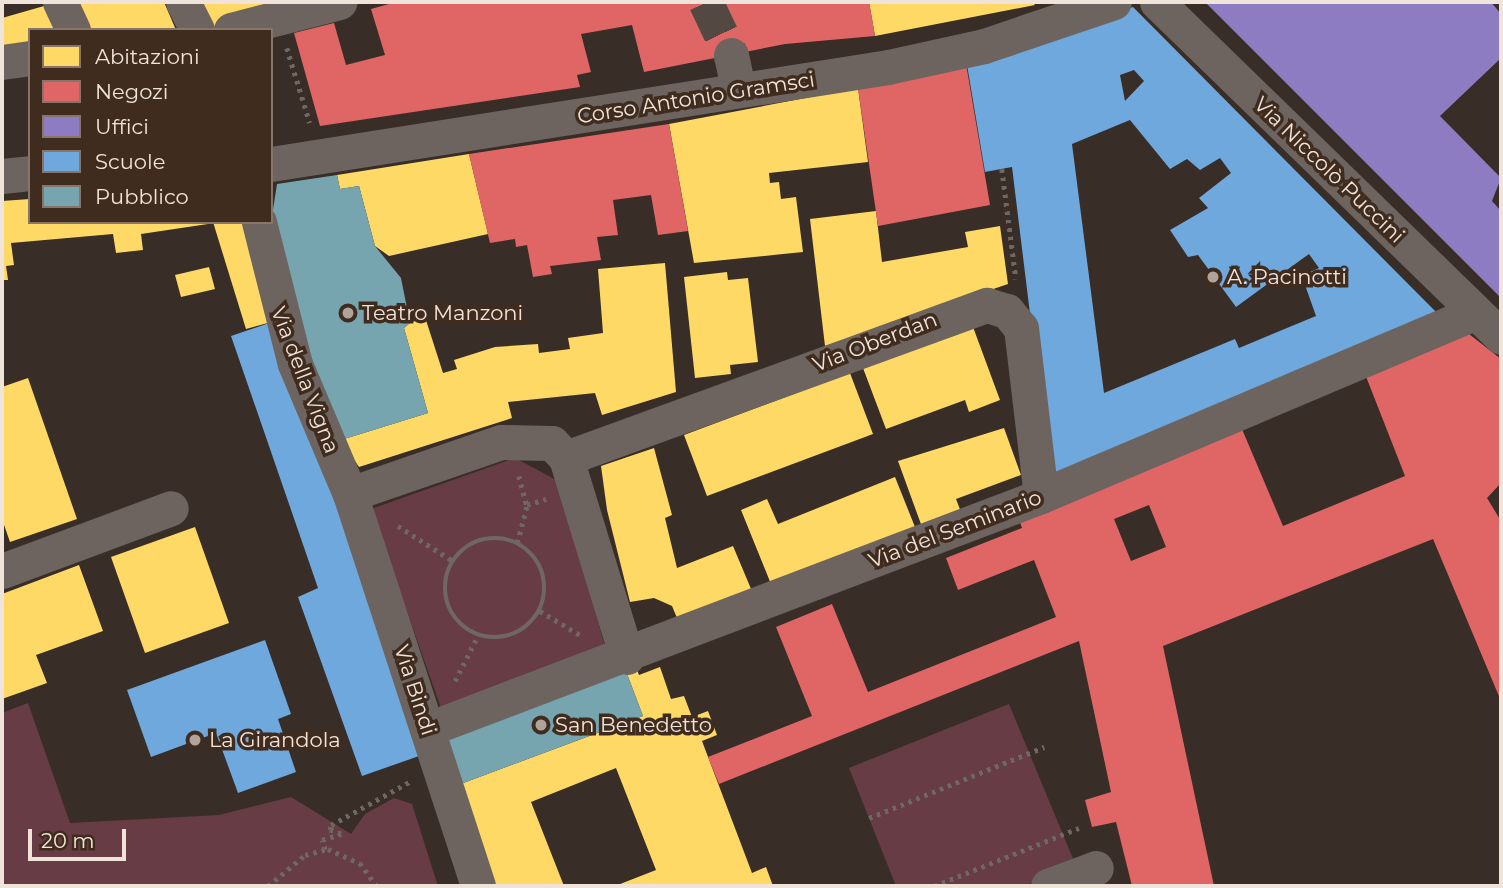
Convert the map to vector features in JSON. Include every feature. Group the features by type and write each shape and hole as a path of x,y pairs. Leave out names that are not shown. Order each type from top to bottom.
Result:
{"street":[{"path":"60,2 72,28"},
{"path":"183,2 196,28"},
{"path":"238,28 339,2"},
{"name":"Corso Antonio Gramsci","path":"273,147 734,67 954,43 1089,2"},
{"name":"Corso Antonio Gramsci","path":"273,164 888,67 984,46 1114,2"},
{"name":"Via Niccolò Puccini","path":"1157,2 1501,337"},
{"path":"2,62 28,58"},
{"path":"2,176 28,173"},
{"path":"2,191 28,188"},
{"name":"Via della Vigna","path":"260,224 295,364 350,494"},
{"name":"Via Oberdan","path":"566,458 969,307 1000,308 1021,328"},
{"name":"Via del Seminario","path":"428,729 627,657 1041,496 1475,313"},
{"path":"1021,328 1041,496"},
{"path":"350,494 516,439 552,443 566,458 627,657"},
{"name":"Via Bindi","path":"350,494 478,886"},
{"path":"2,571 171,508"},
{"path":"1048,886 1096,868"}],"path":[{"path":"279,17 317,140"},
{"path":"1002,169 1021,328"},
{"path":"517,543 527,505 518,470"},
{"path":"527,505 550,498"},
{"path":"394,524 453,561"},
{"path":"482,540 517,543 543,573 540,611 513,635 478,635 461,625 446,599 453,561 482,540"},
{"path":"540,611 595,644"},
{"path":"453,684 478,635"},
{"path":"869,818 1044,747"},
{"path":"325,850 322,839 341,834 330,830 331,825 355,816 388,789 442,771"},
{"path":"934,886 1079,828"},
{"path":"268,886 305,855 325,850 350,856 377,886"}],"shaded area":[{"path":"515,458 558,481 606,650 441,708 371,509"},
{"path":"28,703 70,823 219,815 291,797 351,834 365,814 394,798 412,804 438,886 2,886 2,713"},
{"path":"1009,704 1076,866 1024,886 896,886 849,768"}],"building: Abitazioni":[{"path":"70,2 164,2 175,28 83,28"},
{"path":"192,2 319,2 222,28 212,28"},
{"path":"869,2 1032,2 1035,5 875,36"},
{"path":"51,4 62,28 28,28 28,48 2,52 2,18"},
{"path":"858,88 868,162 769,173 770,183 779,182 781,199 796,197 803,252 694,263 669,124"},
{"path":"469,154 488,234 389,256 375,246 359,186 340,189 337,175"},
{"path":"28,199 28,224 208,224 141,234 143,250 116,253 113,234 11,243 14,265 6,266 8,280 2,280 2,201"},
{"path":"876,211 882,262 968,247 965,232 1000,226 1008,284 825,346 810,219"},
{"path":"214,224 247,224 275,321 246,329"},
{"path":"665,263 676,392 602,415 595,393 508,402 512,418 359,467 341,440 428,413 404,328 410,323 425,317 443,373 457,369 454,360 495,347 538,344 539,353 570,349 568,338 603,333 598,269"},
{"path":"209,267 215,289 181,297 175,275"},
{"path":"727,272 728,280 748,278 758,362 730,365 731,374 695,378 684,277"},
{"path":"973,327 1000,400 969,412 965,400 886,429 863,368"},
{"path":"850,373 873,434 707,496 684,435"},
{"path":"28,378 77,519 10,542 2,519 2,387"},
{"path":"1004,428 1021,475 956,499 961,512 922,527 898,461"},
{"path":"654,448 672,515 665,518 677,568 733,546 754,596 680,625 672,606 654,598 630,602 607,510 601,466"},
{"path":"895,477 917,532 773,589 741,510 767,499 778,524"},
{"path":"195,527 229,623 145,653 111,557"},
{"path":"79,565 103,631 36,655 47,683 2,699 2,594"},
{"path":"634,662 639,675 660,667 671,699 684,696 692,717 708,711 717,735 702,741 752,873 766,867 773,886 615,886 656,870 616,768 531,802 564,886 491,886 458,785 643,716 624,666"}],"building: Negozi":[{"path":"396,2 869,2 875,36 785,44 644,72 632,25 581,34 591,72 577,75 580,87 320,126 294,33 334,23 346,65 385,55 371,9"},
{"path":"965,58 990,205 878,226 858,88"},
{"path":"669,124 688,231 658,235 651,195 613,200 618,235 597,237 601,260 550,266 552,274 533,277 527,245 516,247 515,239 490,243 469,154"},
{"path":"1469,334 1501,359 1501,483 1487,498 1501,521 1501,701 1433,539 1163,646 1214,886 1132,886 1116,822 1092,827 1085,800 1111,792 1079,641 719,784 708,757 812,716 776,627 832,604 868,692 1056,617 1034,560 958,590 946,558 1022,528 1018,517 1239,422 1283,526 1405,476 1365,374","holes":["1149,505 1166,547 1131,561 1114,519"]}],"building: Uffici":[{"path":"1205,2 1491,2 1501,14 1501,58 1440,116 1501,178 1492,201 1501,211 1501,298"}],"building: Scuole":[{"name":"A. Pacinotti","path":"1133,7 1441,317 1050,477 1012,167 985,172 967,65","holes":["1134,70 1144,81 1125,101 1120,75","1130,120 1170,169 1187,159 1200,170 1220,158 1231,173 1199,198 1208,208 1170,230 1188,257 1198,255 1236,307 1309,254 1319,268 1308,273 1314,280 1305,285 1316,316 1239,348 1235,339 1104,393 1072,144"]},
{"path":"275,321 422,755 362,776 298,597 318,588 231,336"},
{"path":"265,640 291,714 278,719 296,772 238,793 216,733 151,757 127,690"}],"building: Pubblico":[{"name":"Teatro Manzoni","path":"337,175 340,189 359,186 375,246 401,278 410,323 404,328 428,413 341,440 324,416 272,224 277,184"},
{"name":"San Benedetto","path":"624,666 643,716 458,785 439,734"}],"tunnel":[{"path":"706,2 731,55"}],"place":[{"name":"A. Pacinotti","path":"1213,277"},
{"name":"Teatro Manzoni","path":"348,313"},
{"name":"San Benedetto","path":"541,725"},
{"name":"La Girandola","path":"195,740"}]}
